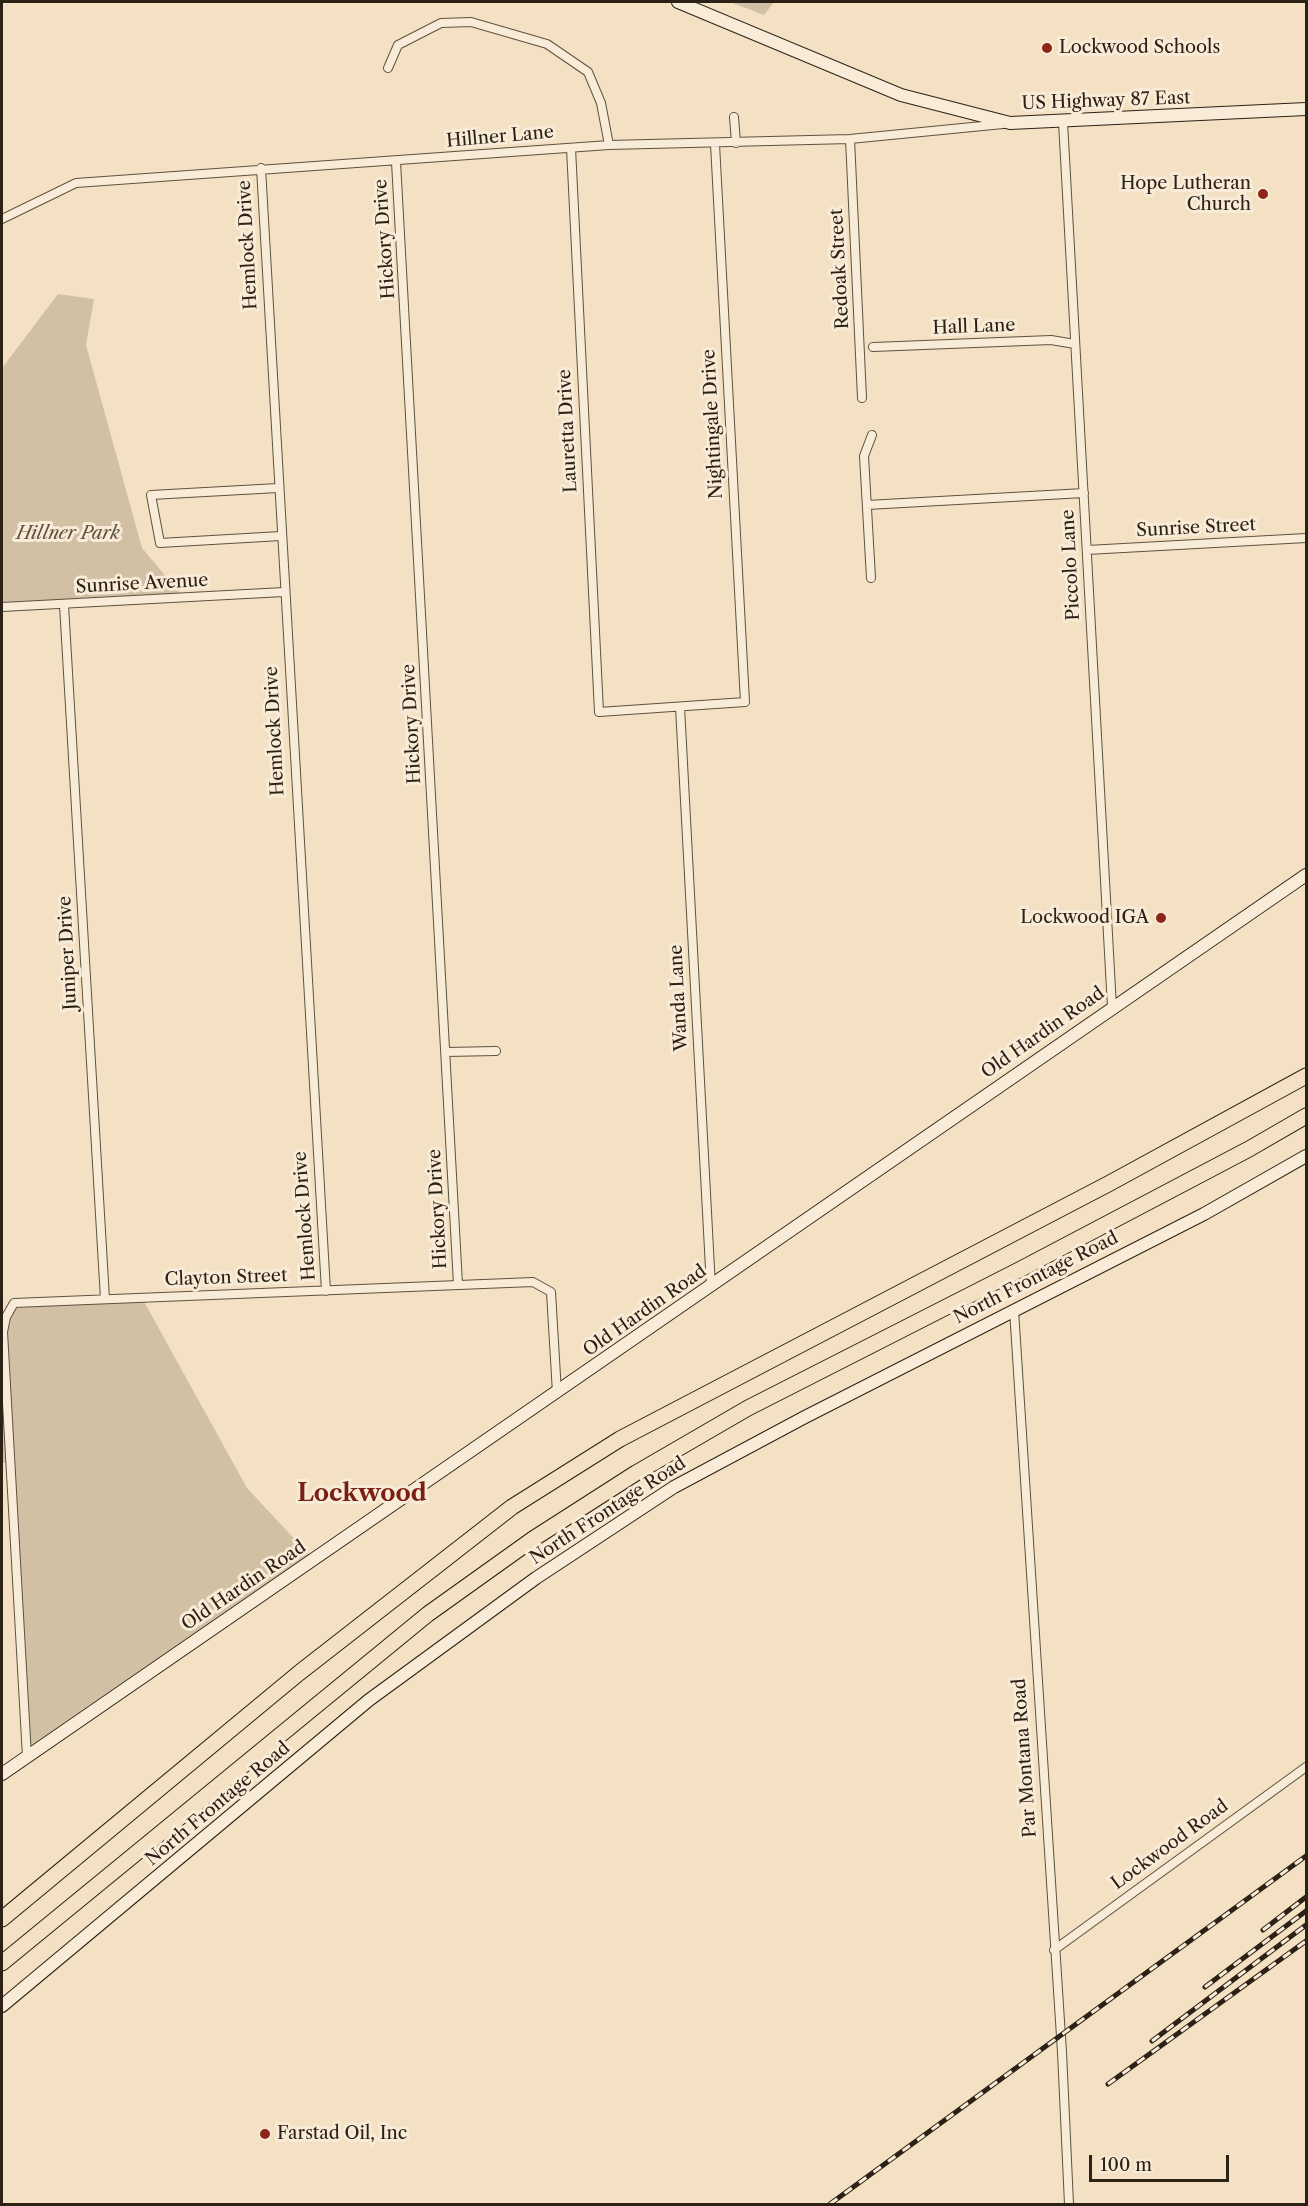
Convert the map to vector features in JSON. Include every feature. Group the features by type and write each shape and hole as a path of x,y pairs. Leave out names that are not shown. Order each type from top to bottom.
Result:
{"highway":[{"path":"2,1919 299,1673 512,1507 630,1434 1110,1183 1306,1076"},
{"path":"2,1963 428,1614 533,1539 627,1479 748,1408 1021,1269 1250,1149 1306,1116"}],"street":[{"name":"US Highway 87 East","path":"678,2 902,95 1010,123 1306,109"},
{"path":"388,68 398,45 441,23 471,22 548,44 588,72 601,103 609,146"},
{"path":"734,117 736,143"},
{"name":"Piccolo Lane","path":"1063,122 1112,1007"},
{"name":"Hillner Lane","path":"2,219 76,183 261,168 396,162 571,148 850,139 1010,123"},
{"name":"Redoak Street","path":"850,139 862,398"},
{"name":"Nightingale Drive","path":"680,707 745,702 715,144"},
{"name":"Lauretta Drive","path":"571,148 599,712 680,707"},
{"name":"Hickory Drive","path":"396,162 458,1284"},
{"name":"Hemlock Drive","path":"261,168 326,1291"},
{"name":"Hall Lane","path":"873,347 1051,340 1075,344"},
{"path":"871,578 864,456 872,435"},
{"path":"278,488 151,495 160,543 281,536"},
{"path":"867,506 1084,493"},
{"name":"Sunrise Street","path":"1087,550 1306,538"},
{"name":"Sunrise Avenue","path":"2,607 284,592"},
{"name":"Juniper Drive","path":"64,605 105,1299"},
{"name":"Wanda Lane","path":"680,707 711,1287"},
{"name":"Old Hardin Road","path":"2,1774 1306,875"},
{"path":"446,1053 496,1051"},
{"name":"North Frontage Road","path":"2,2006 369,1700 536,1578 674,1487 1204,1214 1306,1156"},
{"name":"Clayton Street","path":"27,1757 3,1332 6,1317 14,1303 533,1282 551,1292 557,1393"},
{"name":"Par Montana Road","path":"1014,1310 1069,2205"},
{"name":"Lockwood Road","path":"1054,1950 1306,1767"}],"green space":[{"path":"730,2 774,2 764,15"},
{"name":"Hillner Park","path":"58,294 94,299 86,345 142,548 184,598 2,607 2,368"},
{"path":"142,1298 247,1488 314,1560 27,1757 10,1463 2,1463 2,1317 6,1316 14,1303"}],"railway":[{"path":"830,2204 1306,1856"},
{"path":"1263,1930 1306,1897"},
{"path":"1205,1987 1306,1911"},
{"path":"1152,2041 1306,1925"},
{"path":"1108,2084 1306,1941"}],"place":[{"name":"Lockwood Schools","path":"1047,48"},
{"name":"Hope Lutheran Church","path":"1263,194"},
{"name":"Lockwood IGA","path":"1161,918"},
{"name":"Farstad Oil, Inc","path":"265,2134"}],"district":[{"name":"Lockwood","path":"362,1494"}]}
